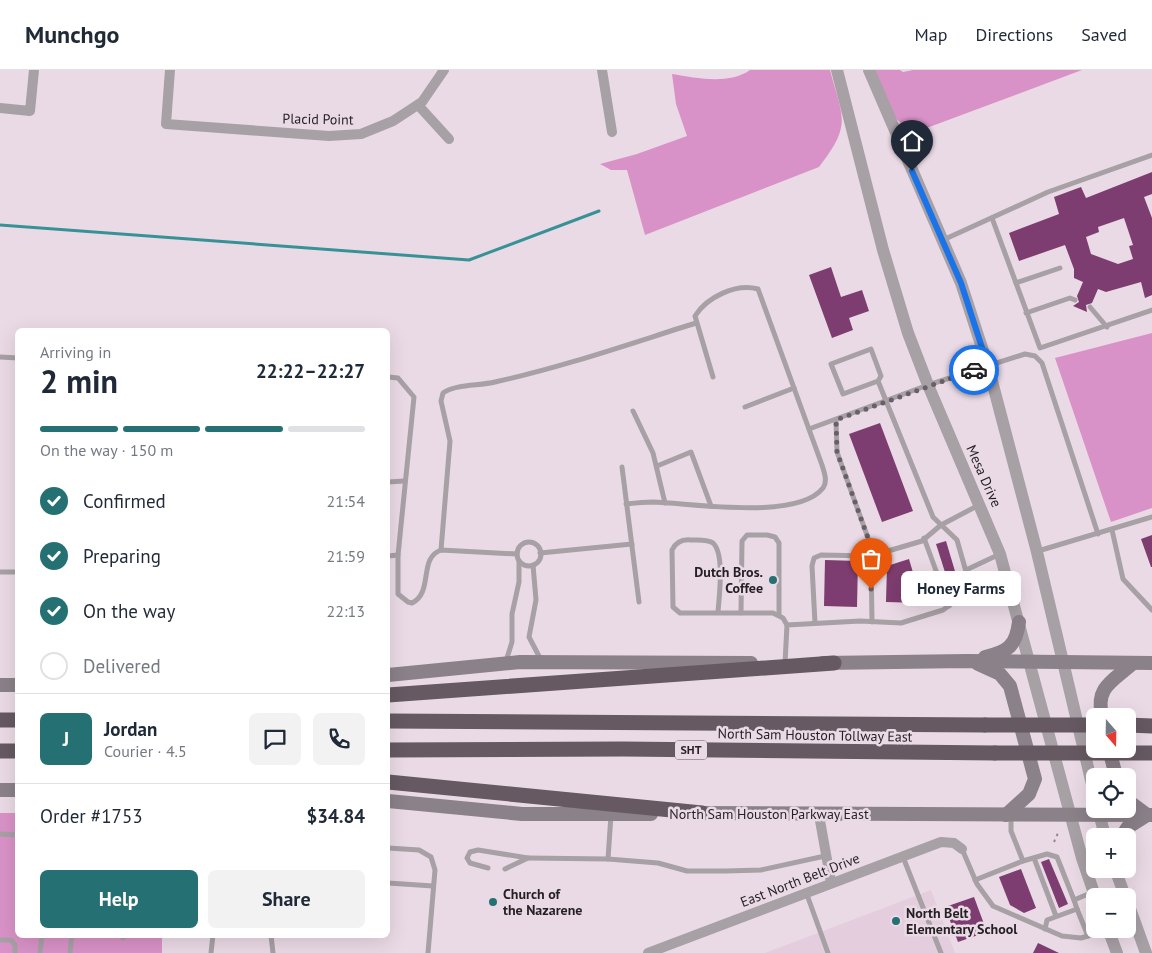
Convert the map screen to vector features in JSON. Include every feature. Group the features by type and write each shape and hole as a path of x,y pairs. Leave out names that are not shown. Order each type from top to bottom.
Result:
{"highway":[{"path":"390,695 834,663"},
{"path":"0,720 15,720"},
{"name":"North Sam Houston Tollway East","path":"390,721 1086,725"},
{"name":"North Sam Houston Tollway East","path":"390,750 623,749 1151,753"},
{"path":"0,751 15,751"},
{"path":"390,782 612,809 702,813"}],"main road":[{"path":"967,661 998,654 1009,648 1017,636 1019,622"},
{"path":"967,661 983,665 1006,679 1013,694 1033,769 1034,786 1008,815"},
{"path":"390,675 543,662 834,663 967,661 1152,664"},
{"path":"1101,708 1100,696 1105,688 1133,663"},
{"path":"0,685 15,685"},
{"path":"0,790 15,790"},
{"path":"390,801 522,814 612,809"},
{"path":"1127,828 1150,815 1136,806"},
{"name":"North Sam Houston Parkway East","path":"702,813 1070,816 1086,814"},
{"name":"North Sam Houston Parkway East","path":"1136,814 1150,815"}],"street":[{"path":"0,108 30,111 34,70"},
{"name":"Placid Point","path":"170,70 166,124 329,136 361,134 393,121 418,105 444,70"},
{"path":"602,70 612,132"},
{"name":"Mesa Drive","path":"837,70 883,250 908,333 928,385 1000,554 1070,816 1092,888"},
{"name":"Mesa Drive","path":"869,70 961,283 988,366 1037,552 1088,768"},
{"path":"418,105 450,140"},
{"path":"820,815 825,856 831,882"},
{"name":"East North Belt Drive","path":"648,953 831,882 941,842 954,843 962,849"},
{"path":"1136,932 1146,953"},
{"path":"1111,938 1117,953"}],"lane":[{"path":"942,241 1048,192 1152,155"},
{"path":"992,218 1040,348"},
{"path":"1016,283 1060,268"},
{"path":"626,504 665,503 763,507 790,505 808,498 823,487 826,478 758,289 747,286 719,295 698,310 695,316 696,323 713,377"},
{"path":"1026,313 1070,298 1075,300"},
{"path":"1090,307 1107,327"},
{"path":"1035,356 1040,348 1107,327 1152,310"},
{"path":"441,550 450,441 441,401 443,393 449,389 486,384 549,369 696,323"},
{"path":"871,349 881,376 878,381 843,394 831,364 871,349"},
{"path":"809,429 928,385 1025,354 1035,356 1042,363 1098,534"},
{"path":"0,356 15,358"},
{"path":"390,377 398,378 414,397 404,481 398,556 398,594 412,603 423,592 430,557 441,550 517,554"},
{"path":"787,624 902,623 917,620 949,606 966,593 966,570 957,540 933,517 878,381"},
{"path":"745,406 794,388"},
{"path":"633,411 657,466 665,503"},
{"path":"836,420 837,452 872,549 872,622"},
{"path":"657,466 691,452 711,506"},
{"path":"622,467 639,602"},
{"path":"390,482 404,481"},
{"path":"815,623 812,566 814,558 821,555 871,556 898,549 924,538 941,525 980,505"},
{"path":"1037,552 1152,516"},
{"path":"1112,530 1124,579 1152,610"},
{"path":"741,613 740,549 742,541 747,536 767,535 775,537 779,543 779,615 787,624 785,663"},
{"path":"924,538 949,606"},
{"path":"718,612 720,559 717,549 708,540 686,539 679,541 672,550 673,607 680,613 718,612 779,615"},
{"path":"505,664 512,642 512,614 519,582 517,554 522,545 528,543 538,547 540,553 539,560 533,565 527,566 519,561"},
{"path":"540,553 632,544"},
{"path":"966,570 1000,554"},
{"path":"390,556 398,556"},
{"path":"533,565 536,600 528,637 543,662"},
{"path":"0,572 15,572"},
{"path":"608,859 612,809"},
{"path":"1008,815 1023,861"},
{"path":"0,834 15,834"},
{"path":"390,848 428,853 434,866 428,953"},
{"path":"962,849 975,880 993,906 1062,936 1081,938 1086,937"},
{"path":"488,868 470,863 467,858 470,852 478,850 528,858 608,859 658,864 687,871 761,870 825,856"},
{"path":"975,880 1023,861 1052,854 1057,857 1061,866 1086,931"},
{"path":"904,856 941,953"},
{"path":"505,869 528,858"},
{"path":"1034,858 1047,885 1056,916"},
{"path":"1054,868 1061,866"},
{"path":"1059,881 1066,878"},
{"path":"390,882 433,886"},
{"path":"806,892 828,953"},
{"path":"1064,894 1071,892"},
{"path":"1074,900 1086,896"},
{"path":"1045,928 1047,920 1077,909"},
{"path":"40,953 42,938"},
{"path":"70,953 72,938"},
{"path":"211,953 212,938"},
{"path":"271,938 273,953"},
{"path":"0,940 11,940 15,945 15,953"}],"path":[{"path":"1054,842 1058,833"}],"shaded area":[{"path":"750,70 830,70 842,121 836,141 829,152 819,167 645,235 627,170 611,170 600,164 637,154 687,136 676,104 672,74 722,79 742,75"},
{"path":"872,70 900,70 903,72 913,70 1082,70 924,129 903,125 889,112"},
{"path":"1152,333 1152,508 1111,522 1055,358"},
{"path":"0,813 15,813 15,938 162,938 162,953 0,953"},
{"name":"North Belt Elementary School","path":"931,890 955,953 765,953"}],"building":[{"path":"1152,172 1152,194 1144,197 1152,218 1152,295 1145,298 1141,282 1106,292 1098,289 1092,303 1086,305 1087,312 1073,306 1079,302 1077,296 1083,282 1074,278 1074,269 1065,245 1019,261 1009,233 1059,214 1054,197 1081,187 1086,198","holes":["1124,218 1133,245 1129,246 1133,259 1118,264 1091,254 1086,237 1099,232 1098,227"]},
{"path":"831,267 841,297 862,290 869,311 849,318 853,330 832,338 809,275"},
{"path":"880,423 913,511 882,522 849,434"},
{"path":"1152,535 1152,567 1151,567 1141,539"},
{"path":"946,541 960,588 951,591 936,544"},
{"path":"909,559 922,603 886,602 887,566"},
{"path":"825,560 858,561 857,607 824,606"},
{"path":"1049,859 1068,904 1059,908 1041,862"},
{"path":"1021,869 1036,908 1024,913 1010,905 999,877"},
{"path":"974,897 987,932 958,942 945,907"},
{"path":"1038,943 1059,953 1033,953"}],"waterway":[{"path":"0,225 469,260 599,211"}],"way so far":[{"path":"871,589 872,549 837,452 836,420 928,385 974,370"}],"place":[{"name":"Dutch Bros. Coffee","path":"773,580"},
{"name":"Honey Farms","path":"871,589"},
{"name":"Church of the Nazarene","path":"493,902"},
{"name":"North Belt Elementary School","path":"896,921"}],"route":[{"path":"912,171 961,283 988,366 974,370"}]}
